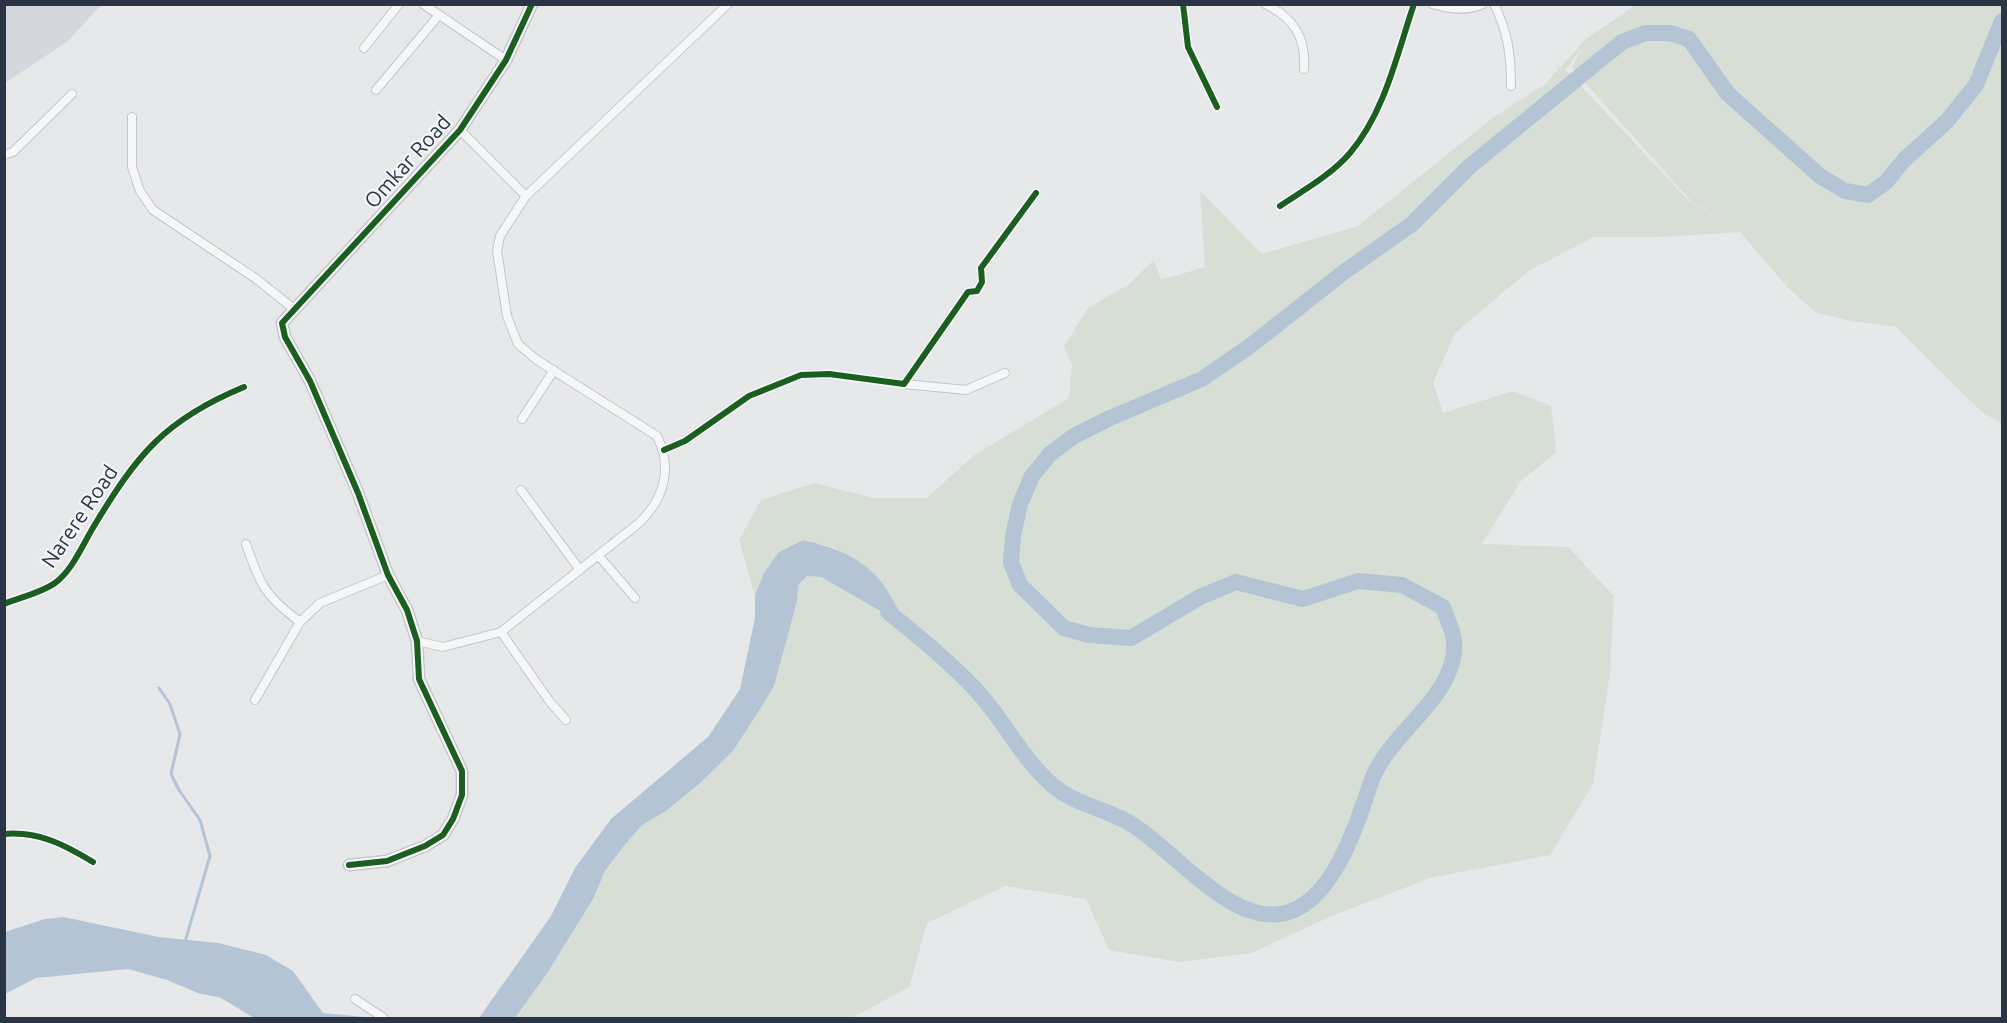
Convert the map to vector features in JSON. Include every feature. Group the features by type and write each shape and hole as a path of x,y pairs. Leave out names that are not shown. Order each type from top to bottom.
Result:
{"street":[{"path":"364,48 399,4"},
{"path":"423,4 506,60"},
{"name":"Omkar Road","path":"388,575 358,493 310,381 285,337 282,322 460,130 506,60 532,4"},
{"path":"417,641 443,647 501,632 652,510 660,497 665,480 664,450 657,436 635,419 554,370 518,344 507,316 497,251 500,236 526,196 728,4"},
{"path":"1183,4 1188,47 1217,107"},
{"path":"1265,4 1293,23 1305,51 1304,69"},
{"path":"1280,206 1331,172 1350,152 1365,131 1382,99 1414,4"},
{"path":"1432,4 1452,9 1475,8 1483,4"},
{"path":"1494,4 1506,32 1511,54 1511,86"},
{"path":"376,90 439,15"},
{"path":"4,155 13,152 72,94"},
{"path":"132,117 132,167 140,191 153,210 255,278 294,309"},
{"path":"460,130 526,196"},
{"path":"904,384 968,292 977,291 980,287 981,268 1036,193"},
{"path":"522,419 554,370"},
{"path":"664,450 685,441 750,396 801,375 829,374 966,390 1005,373"},
{"name":"Narere Road","path":"4,604 47,587 64,574 124,477 142,453 163,434 218,398 244,387"},
{"path":"521,490 580,570"},
{"path":"246,544 260,583 276,604 300,622"},
{"path":"598,555 635,598"},
{"path":"255,700 300,622 320,603 388,575 407,610 417,641 419,679 462,771 462,795 453,819 443,835 387,861 349,865"},
{"path":"501,632 550,702 566,720"},
{"path":"4,834 26,834 59,841 93,862"},
{"path":"355,999 384,1018"}],"shaded area":[{"path":"5,4 101,5 68,41 5,83"},
{"path":"1650,4 2002,5 2002,424 1982,412 1896,327 1851,321 1815,312 1788,288 1740,232 1662,237 1594,237 1530,270 1455,333 1433,383 1443,413 1513,391 1551,406 1556,452 1520,482 1482,544 1568,547 1614,596 1610,673 1593,784 1550,855 1430,878 1332,916 1251,953 1179,962 1109,950 1086,899 1005,886 927,923 909,987 852,1018 515,1018 548,972 593,899 605,871 623,847 642,825 666,811 699,784 732,752 785,641 797,601 798,585 807,576 821,577 836,586 836,548 803,540 779,552 755,595 739,540 761,500 814,483 874,498 927,498 973,456 1069,398 1072,365 1064,346 1089,307 1128,285 1154,260 1161,280 1205,267 1200,191 1262,254 1358,226 1494,117 1545,84 1586,39 1634,6","holes":["1582,47 1572,68 1691,201 1736,229 1689,201 1566,70"]}],"water":[{"path":"803,540 839,551 867,567 888,591 905,625 821,577 807,576 798,585 797,601 774,686 732,752 699,784 666,811 642,825 623,847 605,871 593,899 548,972 515,1018 479,1018 551,916 575,868 611,819 708,737 740,689 755,618 755,595 764,573 779,552"},
{"path":"63,917 159,937 218,943 266,955 293,971 323,1013 375,1018 254,1018 221,998 198,993 167,980 128,969 36,978 5,994 5,932 45,919"}],"waterway":[{"path":"888,612 945,660 976,690 1029,760 1058,790 1133,825 1203,882 1241,907 1261,914 1280,914 1298,908 1314,896 1328,880 1350,840 1380,764 1446,679 1453,661 1454,641 1443,607 1402,585 1358,581 1303,599 1236,582 1200,597 1131,638 1089,635 1064,628 1020,585 1011,562 1013,536 1020,504 1032,476 1050,454 1074,436 1202,379 1250,346 1344,272 1412,224 1470,166 1622,42 1646,33 1670,33 1689,39 1728,94 1820,176 1845,191 1868,195 1886,182 1904,160 1947,121 1976,85 2002,21"},
{"path":"159,688 170,704 180,734 171,774 200,820 210,856 185,942"}],"cycle path":[{"path":"349,865 387,861 425,846 443,835 453,819 462,795 462,771 419,679 417,641 407,610 388,575 358,493 310,381 285,337 282,323 460,130 506,60 532,4"},
{"path":"1183,4 1188,47 1217,107"},
{"path":"1280,206 1334,168 1350,153 1362,137 1389,82 1414,4"},
{"path":"664,450 685,441 749,396 801,375 829,374 904,384 968,292 977,291 982,282 981,268 1036,193"},
{"path":"4,604 44,590 61,578 124,479 155,442 193,413 244,387"},
{"path":"4,834 29,835 51,840 93,862"}]}
